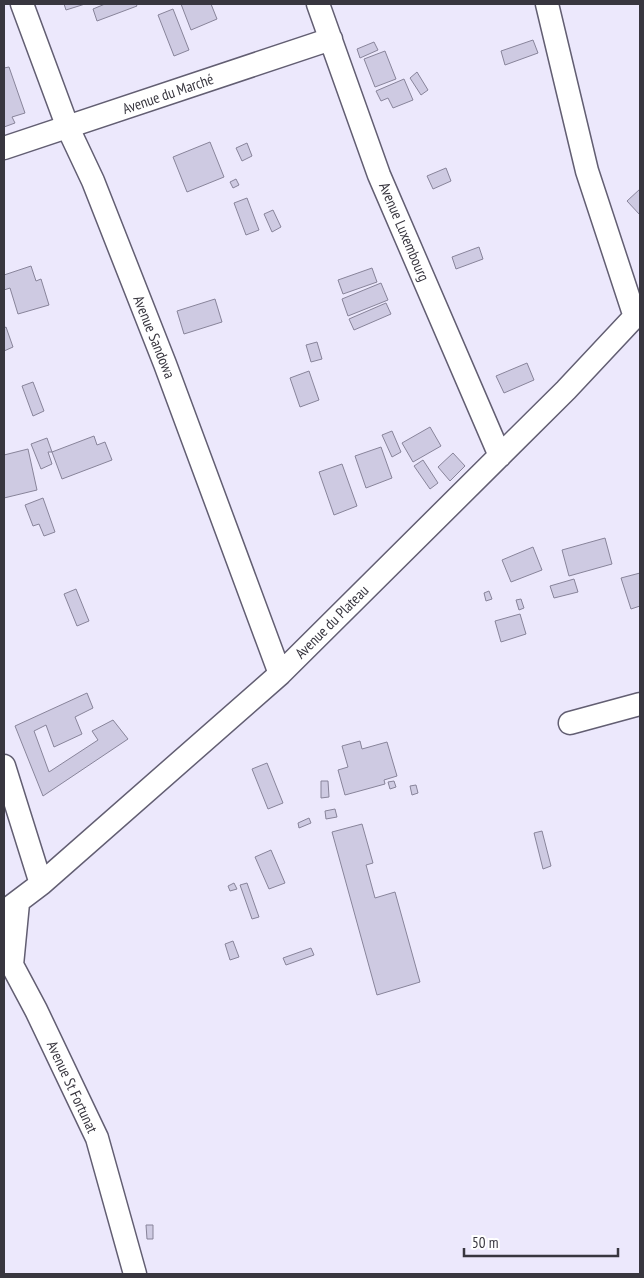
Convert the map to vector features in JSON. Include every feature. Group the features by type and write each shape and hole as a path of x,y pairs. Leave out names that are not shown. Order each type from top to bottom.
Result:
{"street":[{"name":"Avenue Sandowa","path":"22,4 68,128 92,181 165,364 280,674"},
{"name":"Avenue Luxembourg","path":"318,4 380,175 500,456"},
{"path":"548,4 587,171 638,314"},
{"name":"Avenue du Marché","path":"4,148 331,39"},
{"name":"Avenue du Plateau","path":"11,908 41,884 280,674 500,456 638,314"},
{"path":"570,723 640,704"},
{"path":"4,766 41,884"},
{"name":"Avenue St Fortunat","path":"11,908 8,968 36,1010 97,1138 135,1274"}],"building":[{"path":"64,4 85,4 66,10"},
{"path":"105,4 136,4 137,6 97,21 93,9"},
{"path":"181,4 211,4 217,19 191,30"},
{"path":"173,9 189,50 174,56 158,15"},
{"path":"533,40 538,53 505,65 501,51"},
{"path":"374,42 378,50 360,58 357,49"},
{"path":"385,51 396,79 375,87 364,59"},
{"path":"9,67 25,113 12,117 15,123 4,127 4,68"},
{"path":"417,72 428,90 421,95 410,78"},
{"path":"404,79 413,100 393,108 388,98 381,101 376,91"},
{"path":"210,142 224,177 187,192 173,157"},
{"path":"247,143 252,156 242,161 236,148"},
{"path":"446,168 451,181 433,189 427,176"},
{"path":"236,179 239,185 233,188 230,182"},
{"path":"640,189 640,215 627,201"},
{"path":"247,198 259,230 246,235 234,203"},
{"path":"273,210 281,227 272,232 264,214"},
{"path":"479,247 483,259 456,269 452,257"},
{"path":"31,266 36,281 41,279 49,305 18,314 10,288 4,290 4,275"},
{"path":"372,268 377,282 343,294 338,280"},
{"path":"381,283 388,300 348,316 342,299"},
{"path":"215,299 222,322 184,334 177,311"},
{"path":"386,303 391,314 354,330 349,319"},
{"path":"6,327 13,347 4,351 4,328"},
{"path":"317,342 322,359 311,362 306,345"},
{"path":"527,363 534,380 504,393 496,376"},
{"path":"309,371 319,400 300,407 290,378"},
{"path":"33,382 44,411 33,416 22,386"},
{"path":"430,427 441,446 413,462 402,443"},
{"path":"392,431 401,452 392,457 382,435"},
{"path":"94,436 97,445 105,442 112,460 62,479 52,452"},
{"path":"47,438 52,452 48,452 52,464 41,469 31,444"},
{"path":"381,447 392,478 366,488 355,456"},
{"path":"28,449 37,490 4,498 4,455"},
{"path":"453,453 465,466 450,481 438,467"},
{"path":"423,460 438,483 430,489 414,466"},
{"path":"342,464 357,506 334,515 319,472"},
{"path":"43,498 55,532 44,536 39,524 33,526 25,505"},
{"path":"605,538 612,564 569,576 562,550"},
{"path":"533,547 542,570 511,582 502,560"},
{"path":"640,573 640,606 631,609 621,578"},
{"path":"574,579 578,592 554,598 550,586"},
{"path":"76,589 89,621 77,626 64,594"},
{"path":"489,591 492,599 486,601 484,593"},
{"path":"521,599 524,608 519,610 516,600"},
{"path":"520,614 526,634 501,642 495,621"},
{"path":"87,693 93,708 75,717 82,734 54,747 46,725 34,731 49,772 98,740 92,731 113,720 128,739 43,796 15,726"},
{"path":"360,741 362,749 387,742 397,776 384,780 385,784 345,795 338,770 348,767 342,746"},
{"path":"267,763 283,803 268,809 252,769"},
{"path":"321,781 328,781 329,797 321,798"},
{"path":"394,781 396,787 390,789 388,782"},
{"path":"416,785 418,793 412,795 410,786"},
{"path":"335,809 337,817 326,819 325,811"},
{"path":"309,818 311,823 299,828 298,823"},
{"path":"362,824 373,863 366,865 375,898 395,892 420,982 377,995 332,832"},
{"path":"542,831 551,866 543,869 534,833"},
{"path":"271,850 285,883 269,889 255,857"},
{"path":"234,883 237,889 230,891 228,886"},
{"path":"247,883 259,917 252,919 240,885"},
{"path":"233,941 239,957 230,960 225,944"},
{"path":"311,948 314,955 286,965 283,958"},
{"path":"146,1225 153,1225 153,1239 147,1239"}]}
